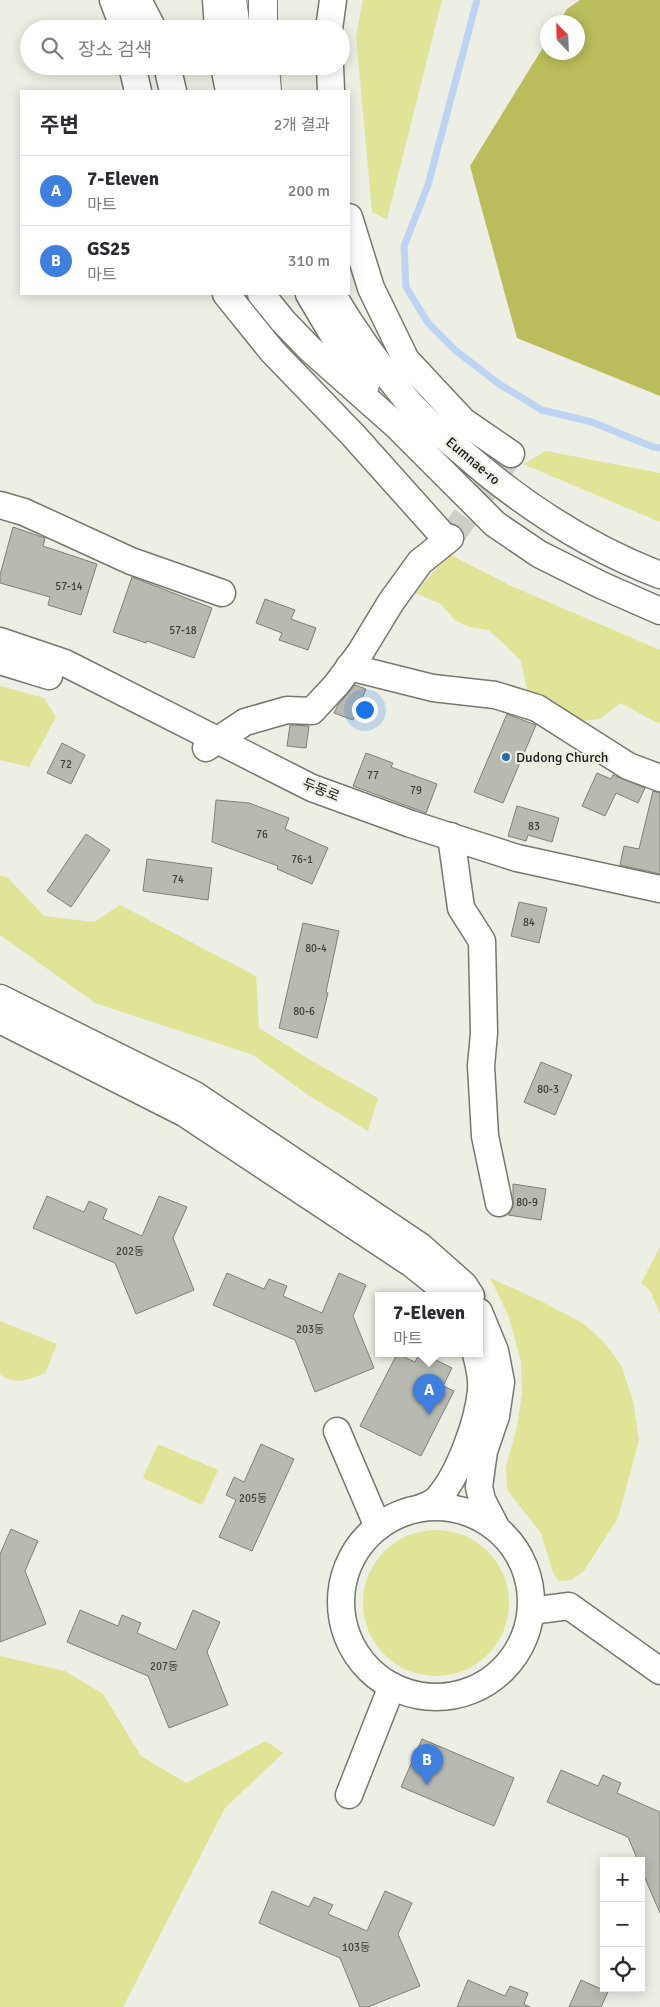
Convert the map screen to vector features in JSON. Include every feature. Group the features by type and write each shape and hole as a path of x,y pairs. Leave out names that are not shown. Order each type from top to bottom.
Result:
{"highway":[{"path":"232,0 235,20"},
{"path":"263,0 263,20"},
{"path":"245,75 248,90"},
{"path":"266,75 267,90"}],"street":[{"path":"113,0 121,20"},
{"path":"138,0 148,20"},
{"path":"216,0 217,20"},
{"path":"330,20 333,0"},
{"path":"134,75 138,90"},
{"path":"169,75 173,90"},
{"path":"226,75 229,90"},
{"path":"330,75 331,90"},
{"path":"350,220 371,288 406,360 464,421 511,454"},
{"path":"211,745 245,722 287,710 312,711 360,653 391,602 420,562 448,539 352,434 272,351 227,295"},
{"path":"262,295 283,321 310,349 398,427"},
{"path":"310,295 348,360 398,427"},
{"name":"Eumnae-ro","path":"333,295 370,353 407,400 476,465 526,504 585,539 639,567 660,575"},
{"name":"Eumnae-ro","path":"398,427 495,524 539,554 601,585 660,611"},
{"path":"0,505 24,512 131,561 222,593"},
{"name":"두동로","path":"0,641 65,664 211,745"},
{"name":"두동로","path":"0,661 55,678 312,788 515,868 660,901"},
{"path":"349,668 433,688 495,695 537,708 628,766 660,778"},
{"path":"451,843 461,908 482,941 484,1033 481,1066 485,1136 499,1203"},
{"name":"두동로","path":"451,843 660,889"},
{"path":"0,998 196,1095 420,1246 464,1285 468,1292"},
{"path":"0,1020 184,1113 412,1264 445,1292"},
{"path":"483,1322 495,1351 501,1382 496,1416 484,1451 479,1486 482,1500 496,1527 517,1551 529,1579 531,1611 524,1640 506,1666 482,1685 453,1695 422,1696 392,1686 367,1668 349,1641 341,1611 344,1579 356,1550 378,1526 399,1514 423,1508 449,1507 474,1514 496,1527"},
{"path":"423,1508 438,1498 456,1470 470,1435 478,1412 481,1389 477,1357"},
{"path":"337,1431 378,1526"},
{"path":"531,1611 569,1606 660,1671"},
{"path":"349,1795 392,1686"}],"green space":[{"path":"363,0 442,0 387,219 372,212 356,36"},
{"path":"580,0 660,0 660,396 517,338 470,166 540,52 540,60 585,60 585,15 563,15 567,9"},
{"path":"546,451 660,473 660,522 523,464"},
{"path":"449,554 509,585 660,650 660,724 620,703 600,719 583,721 550,701 527,690 521,661 502,642 488,630 469,627 455,620 441,604 415,593"},
{"path":"0,686 44,698 56,717 29,767 0,760"},
{"path":"0,875 8,878 44,916 94,922 120,905 256,976 259,1028 312,1061 378,1098 368,1131 308,1095 253,1055 95,1003 0,935"},
{"path":"660,1247 660,1314 650,1290 641,1283"},
{"path":"490,1278 541,1301 584,1324 603,1341 621,1365 633,1401 639,1440 618,1518 583,1572 571,1580 559,1581 553,1573 541,1533 507,1490 506,1466 517,1427 522,1393 521,1362 509,1317"},
{"path":"0,1321 57,1344 45,1373 16,1381 5,1378 0,1374"},
{"path":"158,1444 218,1470 202,1505 143,1478"},
{"path":"436,1530 464,1536 488,1551 503,1575 509,1603 503,1631 488,1655 464,1670 436,1676 408,1670 384,1655 369,1631 363,1603 369,1575 384,1551 408,1536"},
{"path":"0,1656 65,1671 103,1694 141,1756 186,1783 266,1741 283,1753 225,1808 123,2007 0,2007"}],"building":[{"path":"13,527 45,538 43,546 97,564 81,615 48,605 50,597 0,583 0,575"},
{"path":"132,577 212,608 194,658 147,641 146,643 113,632"},
{"path":"265,599 295,610 291,619 316,628 308,650 279,640 282,633 256,623"},
{"path":"355,685 366,689 353,720 334,713 338,705"},
{"name":"Dudong Church","path":"507,714 536,725 503,803 474,792"},
{"path":"290,725 309,726 306,748 287,746"},
{"path":"62,743 85,755 71,784 47,773"},
{"path":"366,753 393,763 391,767 437,784 426,813 353,786"},
{"path":"597,773 611,779 613,775 645,788 638,803 616,793 605,816 582,806"},
{"path":"653,791 660,793 660,874 620,865 624,846 639,849"},
{"path":"216,800 249,803 289,818 285,829 328,848 312,884 277,869 278,866 212,842"},
{"path":"517,806 559,818 552,842 528,835 526,841 508,836"},
{"path":"86,834 110,850 71,907 47,891"},
{"path":"147,859 212,868 208,900 143,891"},
{"path":"519,902 547,908 539,943 511,936"},
{"path":"303,923 339,931 326,992 328,993 317,1038 279,1028"},
{"path":"541,1062 572,1075 555,1115 524,1102"},
{"path":"513,1184 546,1189 541,1220 508,1215 513,1207"},
{"path":"47,1196 84,1212 89,1201 107,1209 103,1219 142,1236 159,1196 187,1207 173,1238 194,1290 136,1314 115,1263 33,1228"},
{"path":"227,1273 264,1289 269,1279 287,1286 283,1296 322,1313 339,1273 366,1285 353,1316 374,1368 315,1392 295,1340 213,1305"},
{"path":"395,1357 404,1357 415,1362 418,1357 430,1357 452,1368 443,1386 454,1391 421,1456 360,1426"},
{"path":"261,1444 294,1459 252,1551 219,1537 236,1500 226,1495 234,1477 244,1482"},
{"path":"11,1529 38,1541 25,1571 46,1624 0,1642 0,1554"},
{"path":"80,1610 118,1626 122,1615 141,1623 137,1633 176,1650 193,1610 220,1622 207,1652 228,1705 169,1728 148,1676 67,1642"},
{"path":"422,1739 514,1778 494,1826 401,1787"},
{"path":"561,1770 598,1786 603,1775 621,1783 617,1793 660,1812 660,1913 645,1878 645,1857 636,1857 628,1837 547,1802"},
{"path":"272,1891 309,1907 314,1897 333,1905 328,1914 367,1931 385,1891 412,1903 398,1934 420,1986 368,2007 360,2007 340,1958 259,1923"},
{"path":"468,1980 505,1996 510,1986 528,1993 524,2004 530,2007 457,2007"},
{"path":"581,1980 600,1988 600,1992 608,1992 601,2007 569,2007"}],"waterway":[{"path":"477,0 428,185 404,246 406,287 428,323 455,350 499,384 542,410 592,422 653,447 660,448"}],"tunnel":[{"path":"450,538 511,454"}],"place":[{"name":"Dudong Church","path":"506,757"},
{"name":"7-Eleven","path":"429,1415"},
{"name":"GS25","path":"427,1785"}]}
